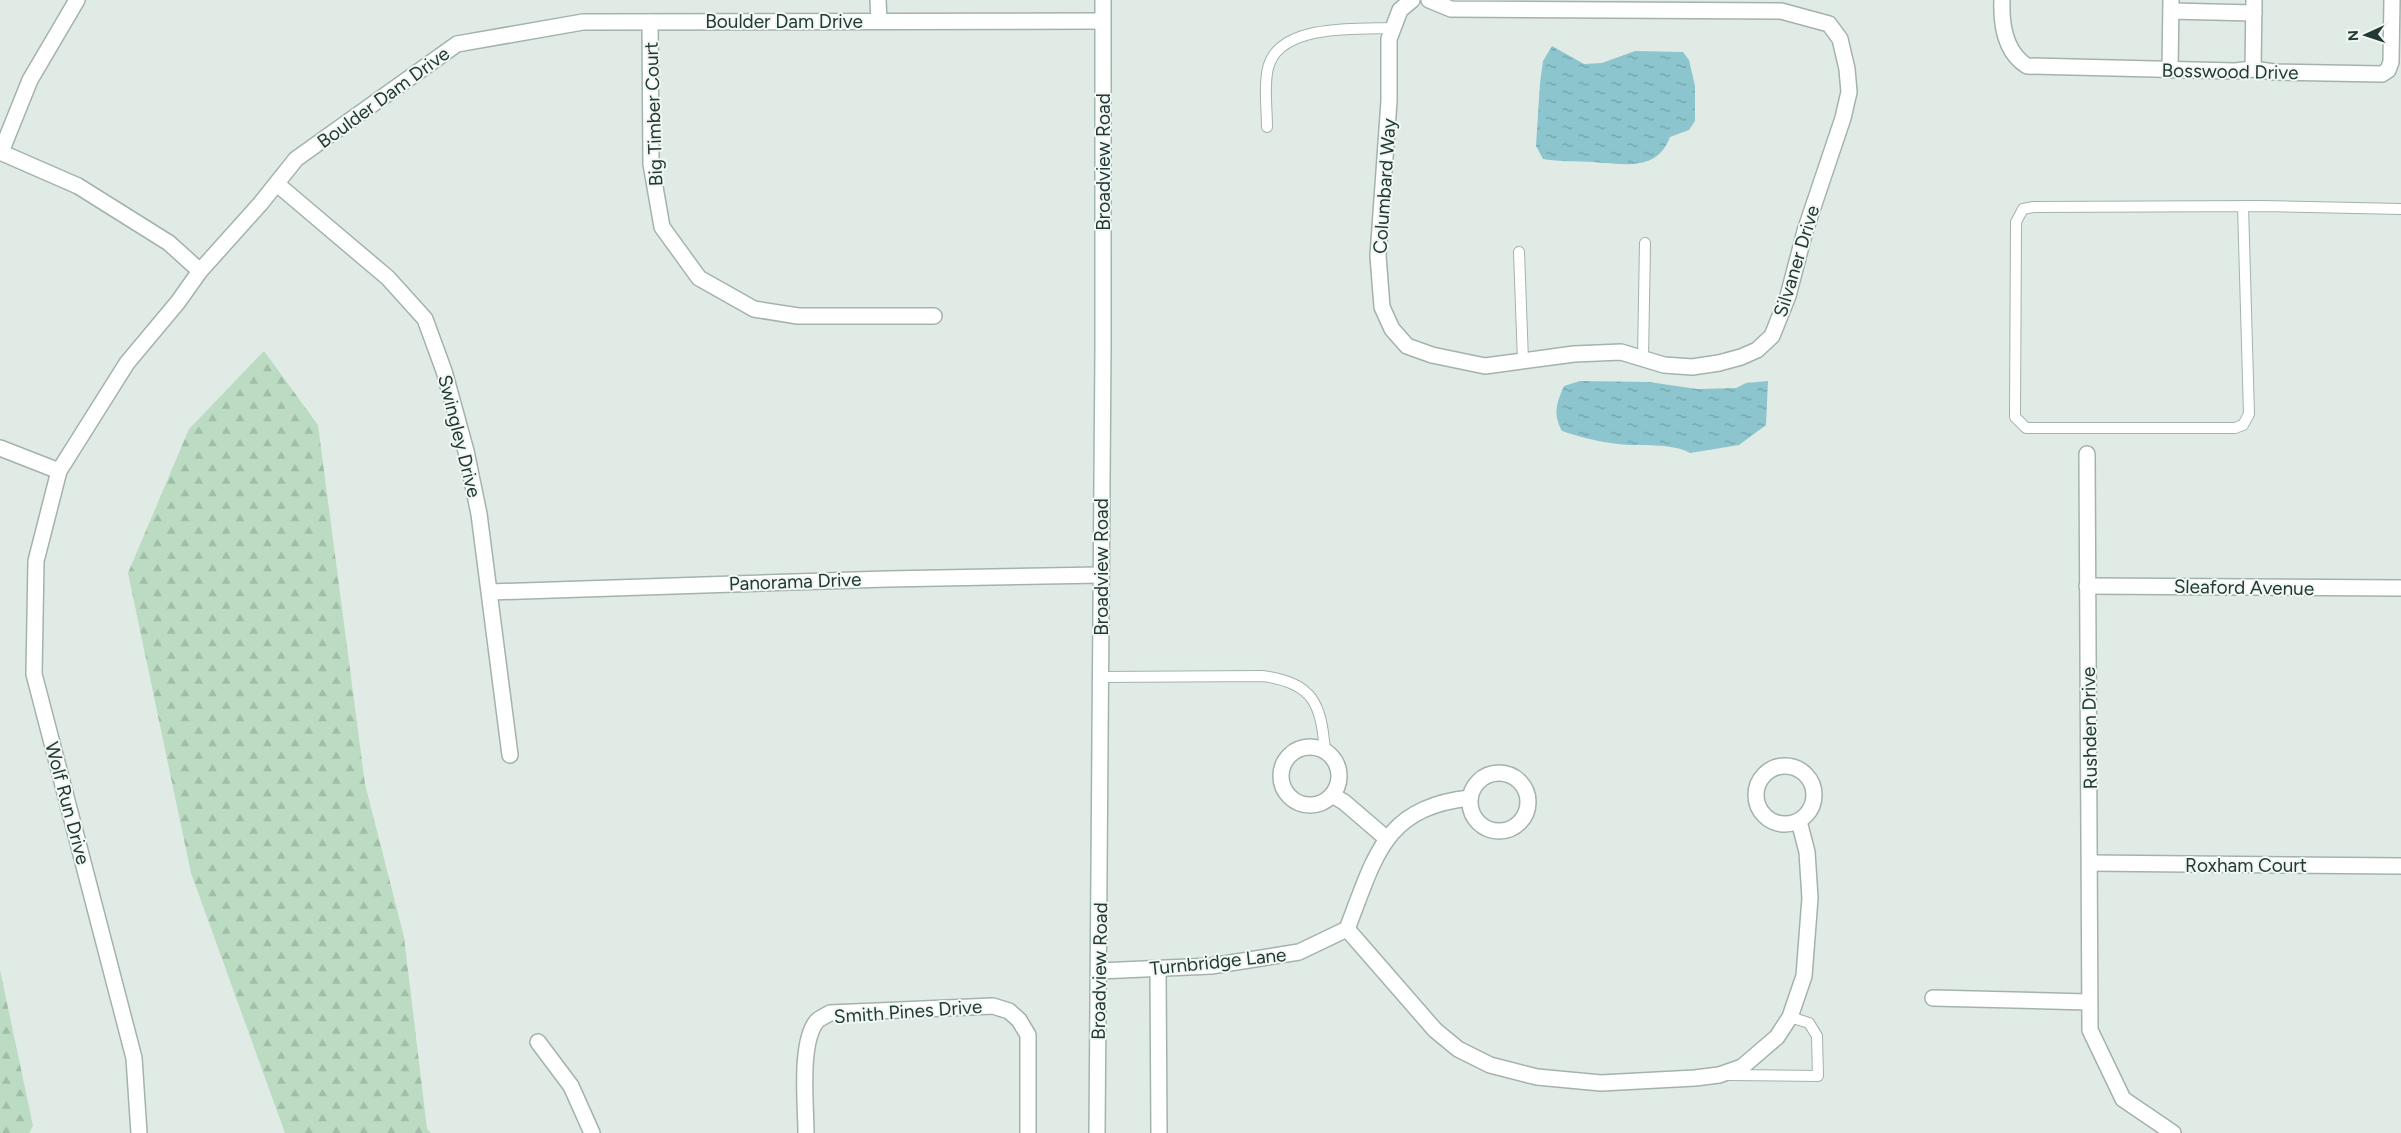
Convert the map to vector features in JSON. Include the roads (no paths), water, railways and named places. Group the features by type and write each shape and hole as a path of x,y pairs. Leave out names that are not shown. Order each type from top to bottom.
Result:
{"street":[{"path":"77,0 30,80 1,152 78,186 169,243 200,271"},
{"path":"878,0 879,21"},
{"name":"Broadview Road","path":"1097,1133 1103,357 1102,0"},
{"name":"Columbard Way","path":"1412,0 1400,10 1389,38 1389,101 1378,256 1381,300 1392,329 1407,346 1432,355"},
{"path":"1429,0 1451,9 1540,5 1781,5"},
{"name":"Bosswood Drive","path":"2002,0 2001,20 2009,47 2016,59 2026,66 2235,71 2254,69 2274,72 2382,74 2388,70 2391,62 2392,0"},
{"name":"Silvaner Drive","path":"1432,355 1485,366 1574,354 1621,352 1664,364 1692,367 1719,364 1757,350 1772,336 1788,296 1804,231 1843,118 1849,92 1848,69 1840,38 1828,24 1781,5"},
{"path":"2170,70 2171,5 2254,6 2254,69"},
{"name":"Boulder Dam Drive","path":"59,471 127,363 178,302 200,271 277,184 296,159 456,44 583,22 1102,22"},
{"name":"Big Timber Court","path":"650,22 651,164 662,227 699,278 754,309 798,316 934,316"},
{"name":"Swingley Drive","path":"277,184 388,278 425,319 444,371 466,451 479,514 510,755"},
{"path":"0,448 59,471"},
{"name":"Rushden Drive","path":"2087,454 2090,864 2088,1002 2090,1030 2124,1099 2173,1133"},
{"name":"Wolf Run Drive","path":"59,471 36,561 34,674 134,1058 138,1133"},
{"name":"Panorama Drive","path":"490,592 848,580 1100,575"},
{"name":"Sleaford Avenue","path":"2087,586 2401,588"},
{"path":"1304,747 1316,747 1325,751 1334,760 1338,769 1338,784 1332,795 1315,805 1304,805 1287,795 1282,784 1280,772 1284,762 1292,753 1304,747"},
{"path":"1332,795 1386,838"},
{"path":"1470,798 1432,804 1403,823 1386,838 1347,929 1435,1030 1458,1049 1490,1065 1537,1077 1601,1083 1719,1075 1742,1067 1777,1037 1790,1017 1804,976 1810,898 1807,852 1799,821"},
{"name":"Roxham Court","path":"2090,864 2401,866"},
{"name":"Turnbridge Lane","path":"1099,971 1211,966 1299,952 1347,929"},
{"path":"1158,969 1159,1133"},
{"path":"1933,998 2088,1002"},
{"name":"Smith Pines Drive","path":"806,1133 806,1066 809,1039 817,1021 830,1012 993,1006 1009,1011 1019,1020 1028,1035 1028,1133"},
{"path":"538,1042 571,1086 592,1133"}],"lane":[{"path":"1267,127 1266,89 1270,63 1279,47 1290,40 1334,30 1393,28"},
{"path":"2244,206 2250,414 2244,425 2235,428 2026,428 2014,417 2016,222 2023,209 2244,206 2401,209"},
{"path":"1643,358 1645,243"},
{"path":"1519,252 1523,361"},
{"path":"1100,677 1263,676 1286,679 1305,690 1313,700 1323,728 1325,751"},
{"path":"1719,1075 1818,1076 1817,1036 1809,1022 1790,1017"}],"water":[{"path":"1552,46 1584,64 1602,63 1635,51 1683,52 1689,60 1695,86 1695,121 1689,130 1670,137 1657,156 1648,161 1616,164 1543,159 1536,146 1540,83 1543,61"},
{"path":"1580,381 1649,382 1697,389 1736,388 1746,383 1768,381 1766,425 1739,445 1690,453 1674,447 1627,445 1590,439 1562,431 1557,419 1557,404 1564,386"}]}
